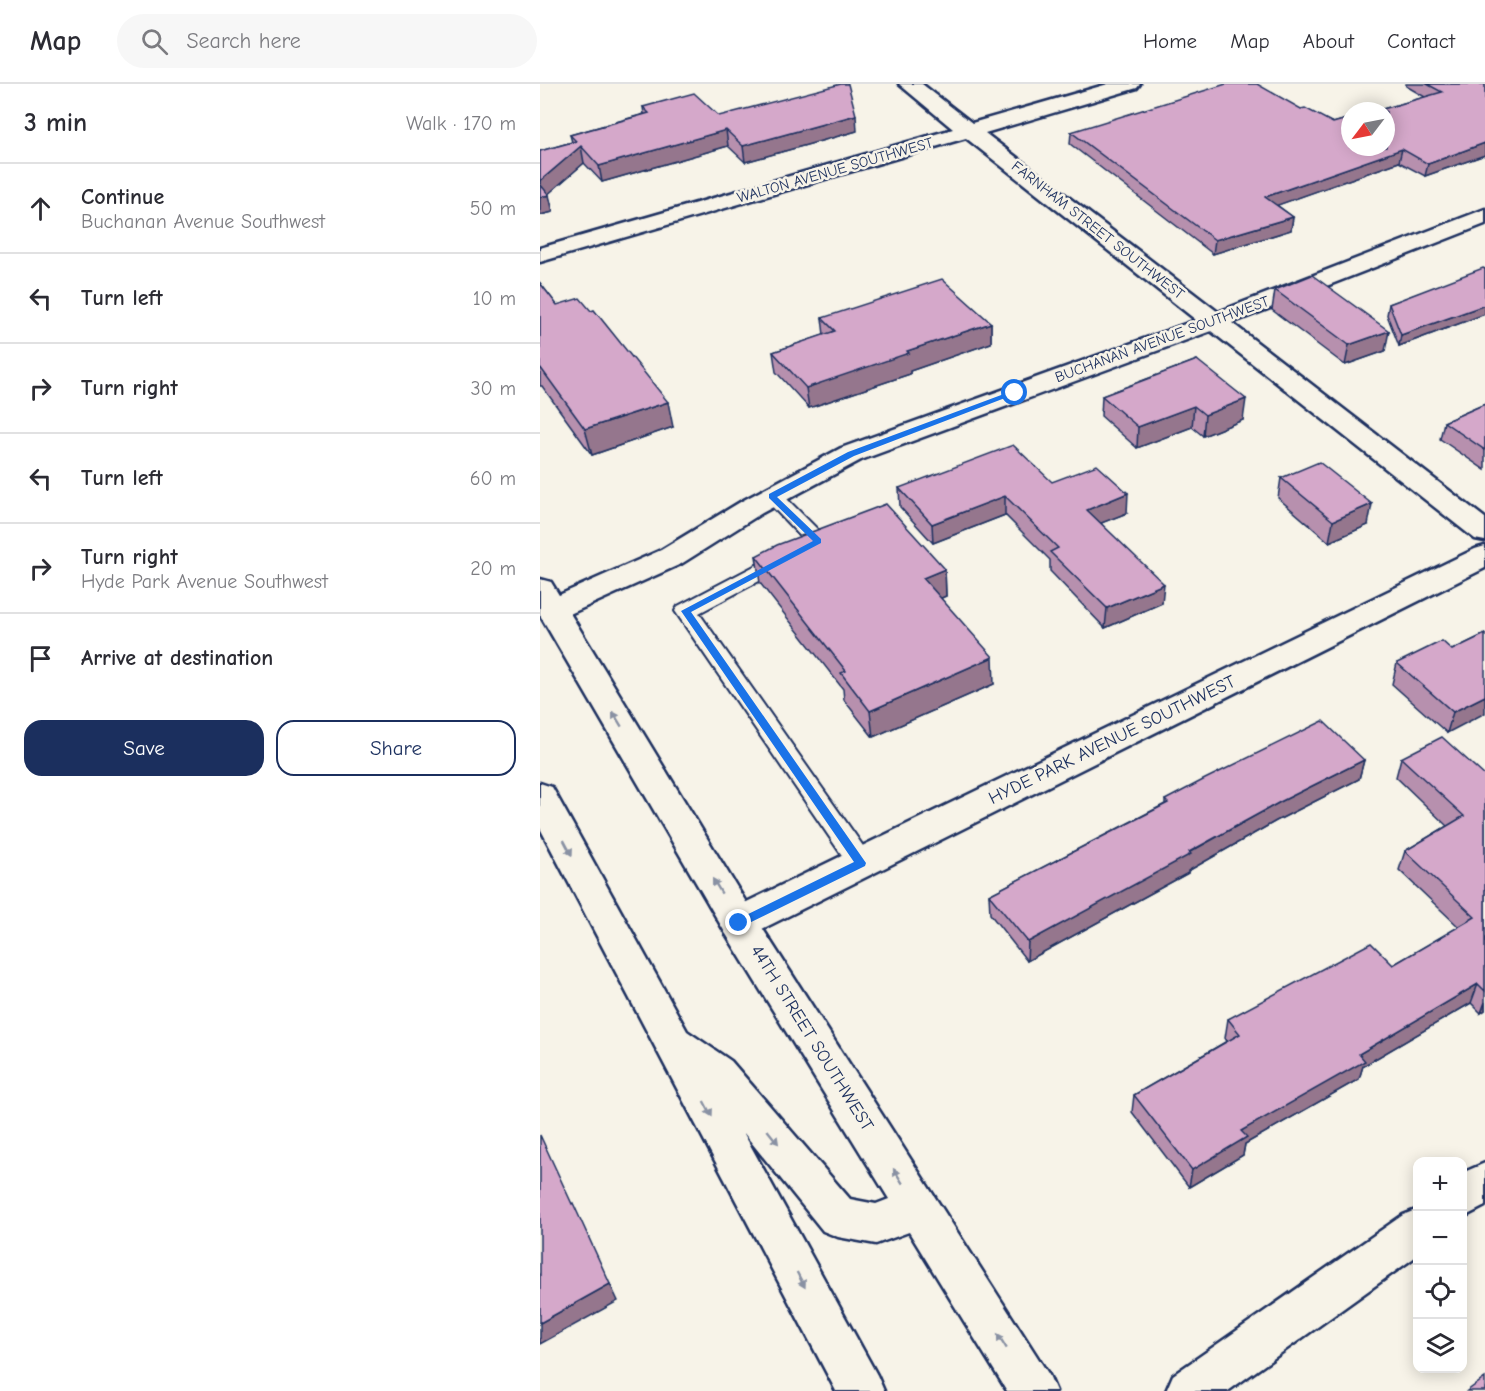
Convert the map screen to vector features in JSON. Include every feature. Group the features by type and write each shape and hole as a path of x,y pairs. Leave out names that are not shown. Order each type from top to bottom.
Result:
{"street":[{"name":"FARNHAM STREET SOUTHWEST","path":"909,84 1485,532"},
{"name":"WALTON AVENUE SOUTHWEST","path":"540,255 1130,84"},
{"name":"BUCHANAN AVENUE SOUTHWEST","path":"546,600 671,557 772,496 851,454 1216,321 1485,216"},
{"name":"HYDE PARK AVENUE SOUTHWEST","path":"739,923 1485,556"},
{"name":"44TH STREET SOUTHWEST","path":"546,600 739,923 1033,1391"},
{"path":"540,796 861,1391"},
{"path":"671,1039 717,1073 838,1217 876,1224 918,1208"},
{"path":"1467,1195 1485,1182"},
{"path":"1189,1391 1413,1233"}],"lane":[{"path":"772,496 818,541 686,611 861,863"}],"building":[{"path":"848,84 856,115 743,146 726,130 599,166 581,146 540,181 540,151 576,141 570,135 649,113 643,107 694,93 719,116"},
{"path":"1226,84 1257,84 1301,109 1305,108 1333,123 1341,121 1341,156 1382,156 1265,197 1293,217 1215,240 1071,132"},
{"path":"1427,84 1485,84 1485,143 1428,164 1402,149 1395,151 1395,106 1442,92"},
{"path":"540,184 549,195 540,197"},
{"path":"1485,269 1485,305 1401,335 1389,304"},
{"path":"1312,275 1389,331 1349,345 1275,290"},
{"path":"942,279 991,323 806,388 773,352 835,331 822,318"},
{"path":"540,283 557,305 580,298 591,311 594,310 668,402 585,429 540,367"},
{"path":"1197,360 1246,399 1205,415 1194,406 1138,427 1102,396"},
{"path":"1485,404 1485,450 1444,422"},
{"path":"1013,445 1052,482 1097,465 1128,493 1087,510 1164,584 1107,608 1050,552 1058,548 1005,496 932,524 899,488"},
{"path":"1319,462 1372,504 1333,521 1281,478"},
{"path":"886,504 945,569 923,578 993,657 870,711 841,673 846,671 756,556 777,545"},
{"path":"1485,634 1485,696 1453,712 1397,663 1442,641 1452,650"},
{"path":"1323,721 1364,760 1280,802 1189,852 1191,854 1028,942 989,895 1168,803 1165,800 1205,779"},
{"path":"1442,737 1485,776 1485,991 1478,984 1359,1054 1365,1061 1241,1131 1247,1137 1192,1170 1134,1095 1240,1034 1228,1019 1371,943 1393,965 1475,917 1405,851 1464,816 1401,758"},
{"path":"540,1135 610,1284 540,1323"},
{"path":"1485,1378 1485,1391 1467,1391"}],"route":[{"path":"739,923 861,863 686,611 818,541 772,496 851,454 1015,393"}]}
